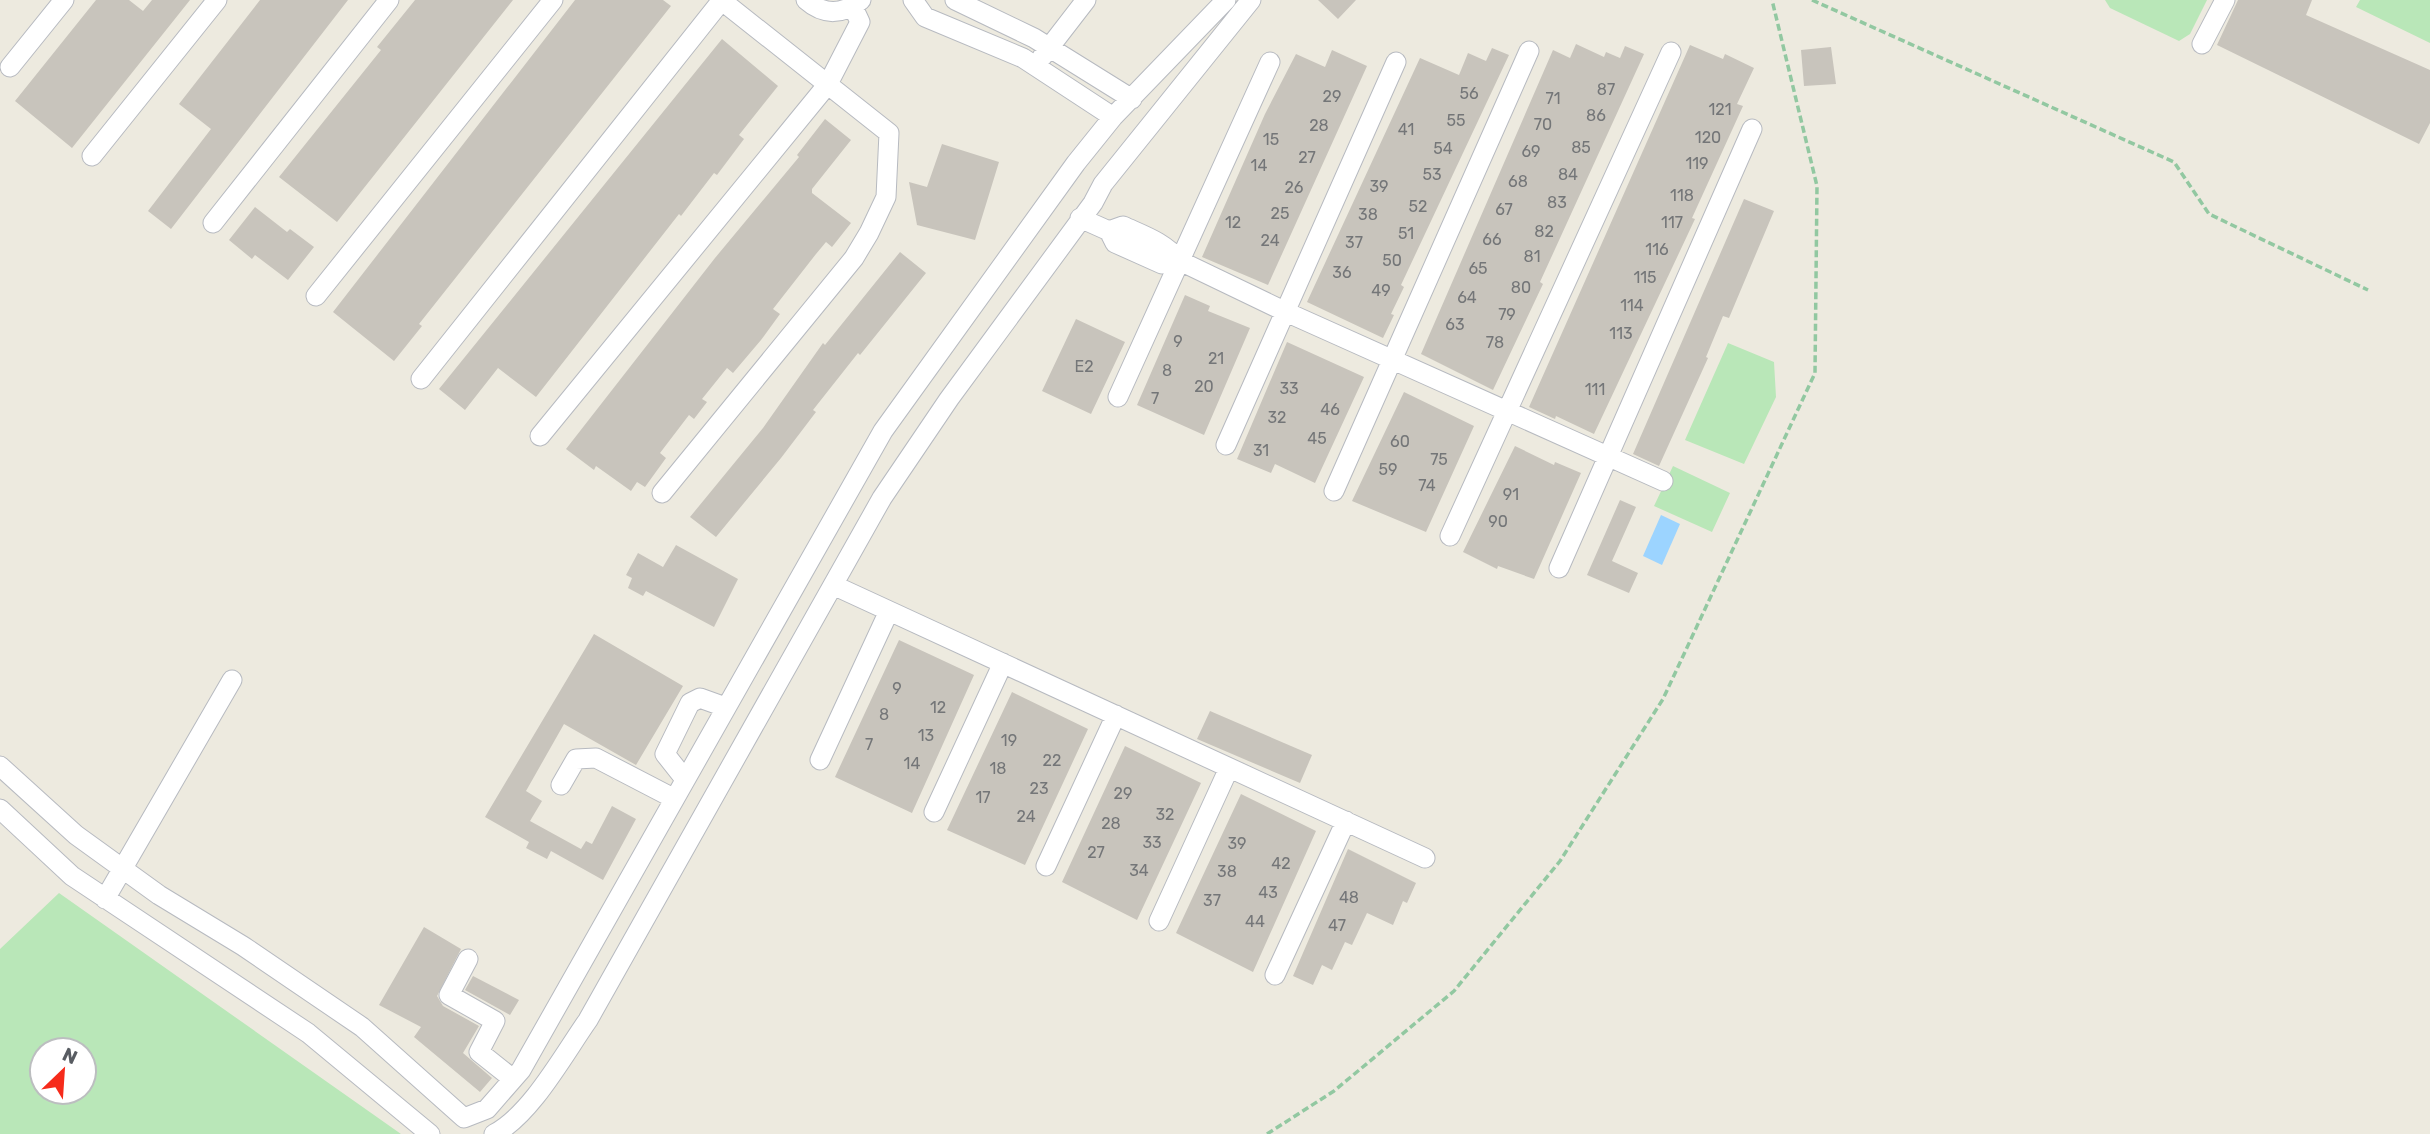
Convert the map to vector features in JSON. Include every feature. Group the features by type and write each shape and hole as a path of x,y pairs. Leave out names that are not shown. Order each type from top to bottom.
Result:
{"street":[{"path":"10,67 64,0"},
{"path":"92,156 218,0"},
{"path":"213,223 389,0"},
{"path":"316,296 553,0"},
{"path":"421,379 721,0 889,132 886,197 854,258 663,493"},
{"path":"540,436 828,84 860,22 857,4 829,12 806,0"},
{"path":"913,0 925,17 1023,58 1113,117"},
{"path":"955,0 1049,48 1132,99"},
{"path":"1035,66 1086,0"},
{"path":"0,766 76,835 124,870 362,1027 464,1118 487,1109 521,1070 684,778 883,431 1076,163 1113,117 1226,0"},
{"path":"494,1134 503,1129 539,1090 588,1020 882,498 1103,184 1251,0"},
{"path":"2202,44 2225,0"},
{"path":"1334,491 1529,51"},
{"path":"1450,536 1671,52"},
{"path":"1118,397 1270,62"},
{"path":"1226,445 1396,62"},
{"path":"1559,568 1752,129"},
{"path":"1080,218 1109,231 1123,226 1168,246 1180,261 1286,312 1664,481"},
{"path":"833,584 1425,858"},
{"path":"820,760 890,611"},
{"path":"758,649 788,664"},
{"path":"934,812 1003,663"},
{"path":"105,899 232,680"},
{"path":"684,778 665,754 690,702 700,698 725,707"},
{"path":"1046,866 1116,715"},
{"path":"561,785 576,760 596,758 673,798"},
{"path":"1159,921 1229,768"},
{"path":"0,808 72,876 308,1033 430,1134"},
{"path":"1275,975 1346,821"},
{"path":"468,960 450,995 495,1021 479,1052 513,1079"}],"path":[{"path":"1267,1134 1334,1091 1454,991 1560,861 1663,699 1815,373 1817,186 1772,0"},
{"path":"1812,0 2174,162 2209,214 2368,290"}],"green space":[{"path":"2105,0 2207,0 2190,34 2179,41 2110,8"},
{"path":"2360,0 2430,0 2430,43 2356,7"},
{"path":"1728,343 1774,362 1776,397 1744,464 1685,440"},
{"path":"1673,466 1730,493 1712,532 1654,506"},
{"path":"59,893 401,1134 0,1134 0,949"}],"water":[{"path":"1661,515 1680,524 1662,565 1643,556"}],"building":[{"path":"96,0 129,0 143,11 152,0 190,0 72,148 15,101"},
{"path":"260,0 348,0 171,229 148,211 211,129 179,104"},
{"path":"415,0 513,0 337,222 279,177 381,50 377,47"},
{"path":"575,0 663,0 671,6 419,324 422,326 394,361 333,312"},
{"path":"1318,0 1356,0 1338,19"},
{"path":"2238,0 2312,0 2306,15 2430,70 2430,123 2419,144 2217,45"},
{"path":"722,39 778,86 739,135 744,139 717,175 714,173 681,216 679,214 536,397 498,368 465,410 439,389"},
{"path":"1576,44 1604,57 1606,52 1620,58 1625,46 1644,54 1540,282 1543,284 1493,390 1421,354 1553,50 1570,58"},
{"path":"1690,45 1723,59 1725,54 1754,68 1737,104 1743,106 1692,218 1695,219 1594,434 1529,407"},
{"path":"1831,47 1836,84 1804,86 1801,50"},
{"path":"1492,48 1509,55 1401,285 1404,287 1383,338 1307,302 1420,58 1459,75 1468,53 1486,61"},
{"path":"1332,50 1367,66 1268,285 1202,257 1265,114 1296,54 1325,67"},
{"path":"825,119 851,140 812,189 812,193 851,223 832,247 826,242 773,309 780,314 761,340 733,373 727,368 702,399 707,402 694,419 689,415 660,453 666,458 645,487 637,482 631,491 596,466 594,470 566,449 715,258 799,157 797,155"},
{"path":"942,144 999,162 975,240 917,225 909,182 927,187"},
{"path":"1744,199 1774,211 1729,318 1723,316 1706,357 1708,358 1659,466 1633,454"},
{"path":"255,207 287,232 290,229 314,247 288,280 255,255 252,259 229,240"},
{"path":"900,252 926,273 860,355 858,353 813,410 816,412 781,458 716,537 690,517 763,428 823,343 825,345"},
{"path":"1185,295 1210,306 1208,311 1250,328 1204,435 1137,405"},
{"path":"1076,319 1125,342 1091,414 1042,391"},
{"path":"1287,342 1364,377 1315,483 1275,464 1271,473 1237,459"},
{"path":"1404,392 1474,426 1426,532 1352,501"},
{"path":"1515,446 1554,465 1555,462 1581,473 1534,579 1498,566 1497,569 1463,552"},
{"path":"1620,500 1636,507 1612,561 1638,573 1629,593 1587,575"},
{"path":"676,545 738,579 714,627 646,591 643,596 628,588 632,578 626,575 638,553 663,567"},
{"path":"594,634 683,686 636,765 564,724 526,791 542,801 530,821 581,849 586,841 592,844 612,806 636,819 603,880 551,851 547,859 526,848 529,842 485,817"},
{"path":"899,640 974,675 912,813 835,777"},
{"path":"1012,692 1088,729 1025,865 947,830"},
{"path":"1210,711 1312,755 1300,783 1197,739"},
{"path":"1125,746 1201,783 1137,920 1062,882"},
{"path":"1241,794 1316,831 1253,972 1176,933"},
{"path":"1348,849 1416,883 1407,903 1403,901 1393,925 1367,913 1352,945 1345,942 1332,970 1322,965 1313,985 1293,976"},
{"path":"424,927 461,949 437,996 443,1006 479,1026 463,1053 492,1078 480,1092 414,1037 421,1027 379,1005"},
{"path":"473,976 519,1000 510,1015 465,990"}]}
